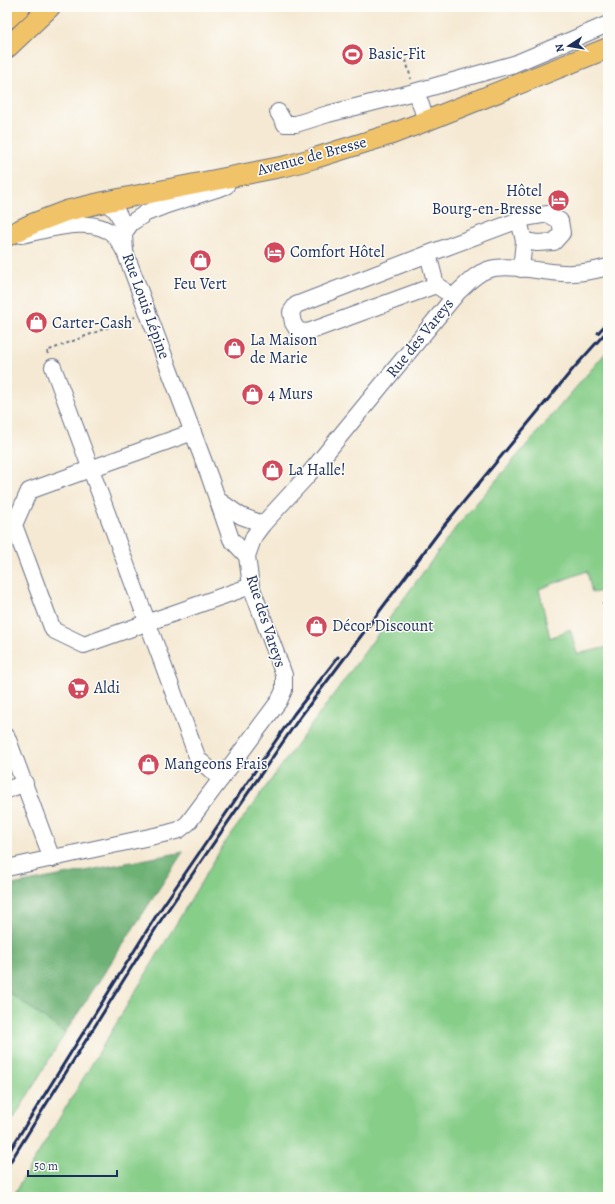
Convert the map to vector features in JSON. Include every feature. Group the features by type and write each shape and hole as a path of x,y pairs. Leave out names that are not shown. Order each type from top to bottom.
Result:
{"main road":[{"path":"7,19 20,7"},
{"path":"7,48 50,7"},
{"name":"Avenue de Bresse","path":"7,236 48,217 66,211 104,202 286,166 315,158 426,121 608,48"}],"street":[{"path":"278,112 285,124 296,124 514,64 608,24"},
{"path":"414,92 420,102 426,121"},
{"name":"Rue Louis Lépine","path":"247,556 232,539 125,252 124,233 131,223 152,211 286,166"},
{"path":"104,202 116,211 124,233"},
{"path":"436,285 308,332 298,331 293,323 291,312 296,304 524,218 548,214 560,221 562,233 554,242 537,243 524,241"},
{"path":"519,220 524,241 521,268"},
{"path":"7,239 42,231 89,225 103,228 114,236 125,252"},
{"path":"428,254 436,285 454,296"},
{"name":"Rue des Vareys","path":"7,868 168,833 179,830 188,823 279,701 284,690 284,675 251,586 247,556 254,536 263,524 308,475 454,296 476,275 486,270 498,267 564,273 590,272 608,267"},
{"path":"53,367 198,759 221,779"},
{"path":"193,432 29,491 14,525 45,611 53,630 84,645 251,586"},
{"path":"218,500 241,516 263,524"},
{"path":"7,737 52,858"},
{"path":"7,790 25,783"}],"path":[{"path":"406,60 414,92"},
{"path":"53,367 47,351 147,312"},
{"path":"602,603 608,602"}],"green space":[{"path":"608,350 608,590 592,593 587,571 539,589 550,638 570,629 577,654 608,647 608,1197 12,1197 224,844 457,526"},
{"path":"183,852 65,1033 7,991 7,886"},
{"path":"7,991 65,1033 7,1130"}],"railway":[{"path":"598,333 608,322"},
{"path":"7,1167 161,920 298,720 442,528 573,369 608,330"},
{"path":"7,1155 156,916 294,714 338,657"}],"place":[{"name":"Basic-Fit","path":"353,54"},
{"name":"Hôtel Bourg-en-Bresse","path":"558,200"},
{"name":"Comfort Hôtel","path":"274,252"},
{"name":"Feu Vert","path":"200,261"},
{"name":"Carter-Cash","path":"36,323"},
{"name":"La Maison de Marie","path":"235,349"},
{"name":"4 Murs","path":"252,394"},
{"name":"La Halle!","path":"273,470"},
{"name":"Décor Discount","path":"317,626"},
{"name":"Aldi","path":"78,688"},
{"name":"Mangeons Frais","path":"149,764"}]}
